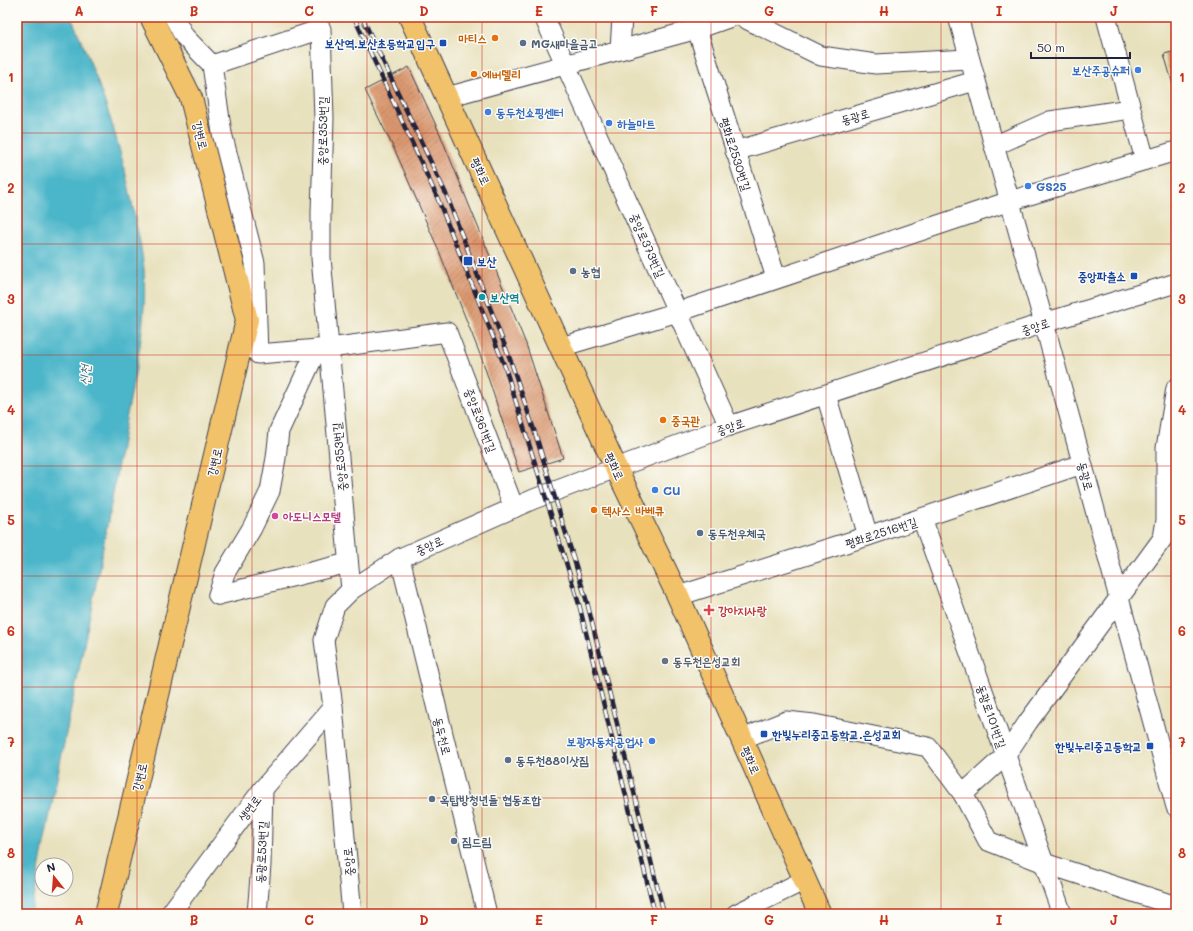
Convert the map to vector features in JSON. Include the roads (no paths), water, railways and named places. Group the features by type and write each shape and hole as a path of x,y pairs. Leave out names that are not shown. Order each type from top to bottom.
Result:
{"main road":[{"name":"강변로","path":"106,914 247,320 191,98 151,17"},
{"name":"평화로","path":"410,17 616,468 678,596 820,914"}],"street":[{"path":"174,17 184,36 212,65 222,132 255,264 258,354 324,348"},
{"name":"중앙로373번길","path":"544,17 729,426"},
{"path":"620,50 622,17"},
{"path":"447,97 697,29 731,17"},
{"path":"742,17 821,56 876,64 968,60"},
{"name":"동광로","path":"958,17 968,60 1010,200 1176,807"},
{"path":"1106,17 1145,160"},
{"name":"중앙로353번길","path":"212,65 318,23 324,120 320,212 324,348 351,590"},
{"name":"평화로2530번길","path":"697,29 776,278"},
{"name":"동광로","path":"735,151 974,81"},
{"path":"994,146 1050,121 1130,108"},
{"path":"561,347 678,312 1010,200 1176,151"},
{"name":"중앙로","path":"352,914 333,706 324,640 335,606 351,590 400,558 514,508 616,468 729,426 1044,323 1176,283"},
{"name":"중앙로361번길","path":"324,348 447,332 514,508"},
{"path":"324,348 279,431 270,490 252,528 225,573 218,595 348,563"},
{"path":"963,794 1006,755 1028,722 1163,538 1166,520 1166,448 1176,388"},
{"path":"826,395 868,536"},
{"name":"평화로2516번길","path":"678,596 868,536 1082,464"},
{"name":"동광로101번길","path":"922,518 1062,914"},
{"name":"동두천로","path":"400,558 487,914"},
{"name":"생연로","path":"170,914 263,789 333,706"},
{"path":"742,740 786,721 814,724 928,747 963,794 988,841 1044,863 1176,906"},
{"name":"동광로53번길","path":"257,914 261,865 263,789"},
{"path":"736,914 805,880"}],"water":[{"name":"신천","path":"17,17 71,17 101,91 124,167 144,269 144,314 134,381 100,564 42,857 34,857 34,897 31,914 17,914"}],"railway":[{"path":"354,17 437,197 505,367 579,604 655,914"},
{"path":"362,17 446,194 510,359 536,436 587,602 664,914"}],"place":[{"name":"마티스","path":"495,38"},
{"name":"보산역.보산초등학교입구","path":"443,43"},
{"name":"MG새마을금고","path":"523,43"},
{"name":"보산주공슈퍼","path":"1138,70"},
{"name":"에버델리","path":"474,74"},
{"name":"동두천쇼핑센터","path":"488,112"},
{"name":"하늘마트","path":"609,123"},
{"name":"GS25","path":"1028,186"},
{"name":"보산","path":"468,261"},
{"name":"농협","path":"573,271"},
{"name":"중앙파출소","path":"1134,276"},
{"name":"보산역","path":"482,297"},
{"name":"중국관","path":"663,420"},
{"name":"CU","path":"655,490"},
{"name":"텍사스 바베큐","path":"594,510"},
{"name":"아도니스모텔","path":"275,516"},
{"name":"동두천우체국","path":"700,533"},
{"name":"강아지사랑","path":"709,610"},
{"name":"동두천은성교회","path":"665,661"},
{"name":"한빛누리중고등학교.은성교회","path":"764,734"},
{"name":"보광자동차공업사","path":"652,741"},
{"name":"한빛누리중고등학교","path":"1150,746"},
{"name":"동두천88이삿짐","path":"508,760"},
{"name":"옥탑방청년들 협동조합","path":"432,799"},
{"name":"짐드림","path":"454,841"}]}
